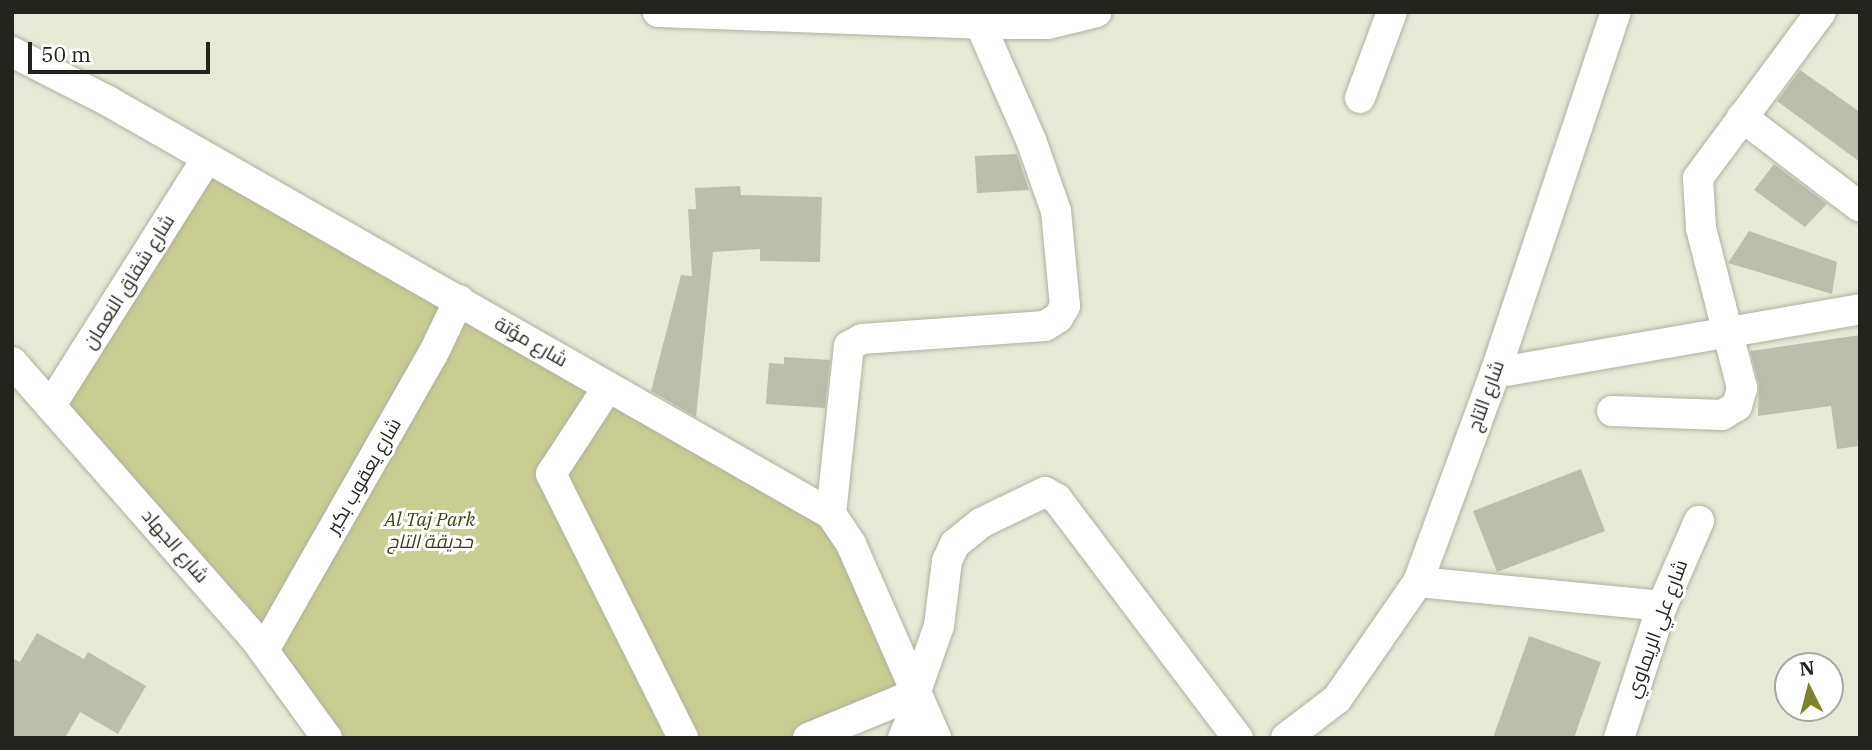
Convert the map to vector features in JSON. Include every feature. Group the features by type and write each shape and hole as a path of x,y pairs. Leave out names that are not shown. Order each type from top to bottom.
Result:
{"street":[{"path":"658,12 980,24 1048,24 1097,12"},
{"path":"1360,97 1392,12"},
{"name":"شارع التاج","path":"1286,738 1337,699 1418,582 1495,373 1616,12"},
{"path":"1612,411 1722,415 1737,406 1742,388 1697,198 1698,178 1822,12"},
{"path":"831,514 849,346 862,339 1045,326 1058,318 1065,306 1056,211 1031,140 980,24"},
{"name":"شارع مؤتة","path":"12,52 459,300 831,514 851,544 916,698 936,738"},
{"path":"1742,117 1860,207"},
{"name":"شارع شقاق النعمان","path":"51,405 206,159"},
{"name":"شارع يعقوب بكير","path":"264,650 433,355 459,300"},
{"path":"1495,373 1860,309"},
{"name":"شارع الجهاد","path":"12,362 264,650 327,738"},
{"path":"608,387 551,474 683,738"},
{"path":"903,738 939,626 949,554 955,544 981,523 1045,492 1057,499 1238,738"},
{"name":"شارع علي الريماوي","path":"1619,738 1662,606 1699,521"},
{"path":"1418,582 1662,606"},
{"path":"807,738 916,698"}],"green space":[{"name":"Al Taj Park حديقة التاج","path":"210,177 459,309 832,519 911,712 847,738 333,738 52,410"}],"building":[{"path":"1800,70 1860,112 1860,162 1777,101"},
{"path":"1017,154 1029,190 977,193 975,156"},
{"path":"1774,164 1827,204 1805,227 1754,190"},
{"path":"740,186 741,195 822,197 820,262 760,261 760,249 713,252 696,417 651,391 681,275 692,276 688,209 696,209 695,188"},
{"path":"1749,231 1837,262 1832,294 1728,263"},
{"path":"1860,335 1860,446 1837,449 1831,406 1758,416 1759,384 1750,351"},
{"path":"784,357 830,360 825,408 766,404 769,363 784,364"},
{"path":"1581,469 1605,531 1497,572 1473,511"},
{"path":"37,633 84,659 88,652 146,686 118,734 80,712 65,738 12,738 12,658 20,662"},
{"path":"1529,636 1601,662 1574,738 1493,738"}]}
